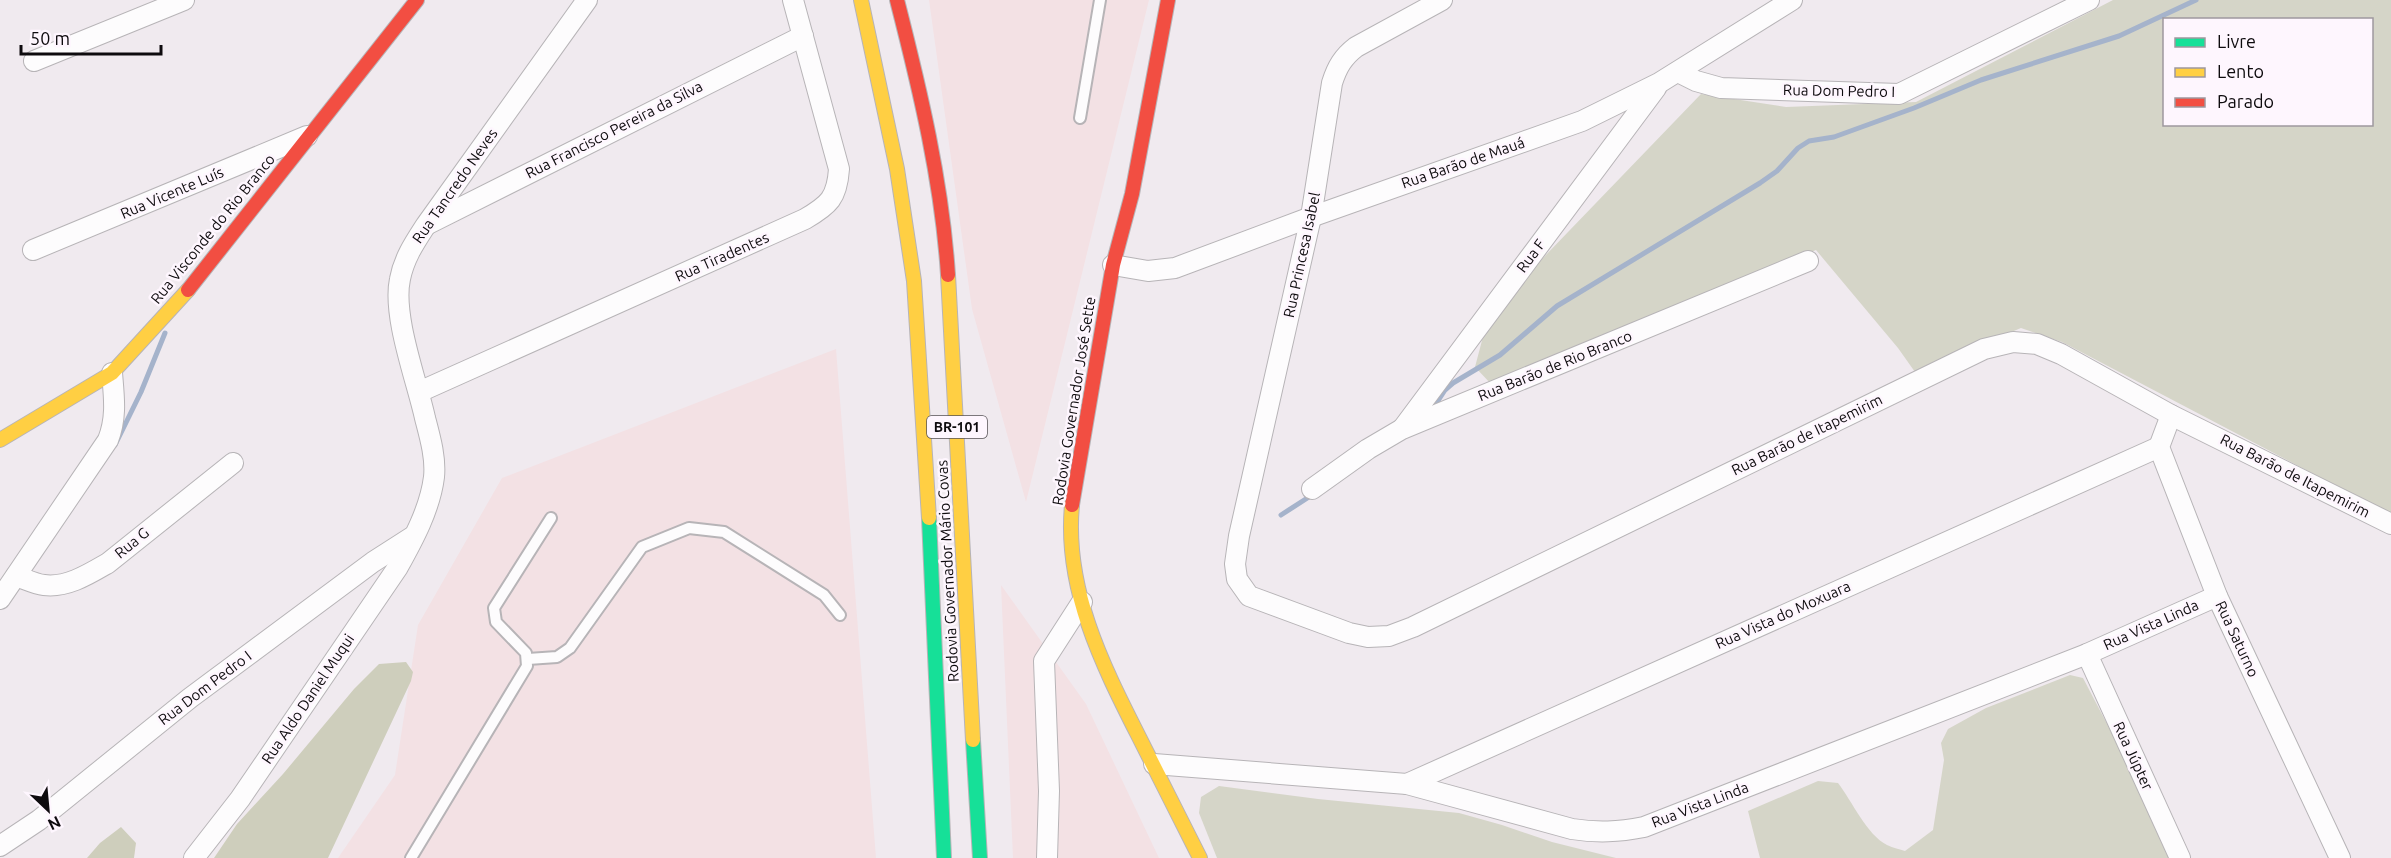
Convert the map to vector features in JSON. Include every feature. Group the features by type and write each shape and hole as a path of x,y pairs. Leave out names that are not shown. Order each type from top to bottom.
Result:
{"main road":[{"name":"Rua Visconde do Rio Branco","path":"0,440 112,373 192,286 417,0"},
{"name":"Rodovia Governador Mário Covas","path":"861,0 897,169 914,281 929,523 944,858"},
{"name":"Rodovia Governador Mário Covas","path":"897,0 920,92 934,164 947,264 980,858"},
{"name":"Rodovia Governador José Sette","path":"1168,0 1132,194 1113,265 1072,508 1071,547 1090,631 1108,675 1200,858"}],"street":[{"path":"34,61 184,0"},
{"name":"Rua Tancredo Neves","path":"415,536 434,477 432,446 405,341 399,303 399,281 407,256 426,225 587,0"},
{"name":"Rua Tiradentes","path":"419,392 805,219 820,211 833,198 838,185 839,170 793,0"},
{"name":"Rua Princesa Isabel","path":"1235,564 1239,536 1311,217 1332,83 1337,68 1344,56 1356,47 1442,0"},
{"name":"Rua Barão de Mauá","path":"1113,265 1148,271 1175,268 1311,217 1582,122 1678,72 1792,0"},
{"name":"Rua Dom Pedro I","path":"1678,72 1696,81 1721,88 1899,94 2089,0"},
{"name":"Rua Francisco Pereira da Silva","path":"426,225 803,36"},
{"name":"Rua F","path":"1402,429 1659,83"},
{"name":"Rua Vicente Luís","path":"33,250 310,135"},
{"name":"Rua Barão de Rio Branco","path":"1312,489 1368,448 1402,429 1808,261"},
{"name":"Rua Barão de Itapemirim","path":"1235,564 1241,588 1260,602 1350,633 1368,637 1389,636 1413,627 1984,349 2013,342 2037,344 2061,354 2171,415 2391,524"},
{"path":"0,598 108,440 114,426 116,411 112,373"},
{"path":"2159,447 2171,415"},
{"name":"Rua Saturno","path":"2159,447 2217,596 2340,858"},
{"name":"Rua Vista do Moxuara","path":"1407,784 2159,447"},
{"name":"Rua G","path":"16,576 44,585 63,584 86,576 108,563 233,463"},
{"name":"Rua Dom Pedro I","path":"0,846 39,820 200,691 373,562 415,536"},
{"name":"Rua Aldo Daniel Muqui","path":"194,858 253,780 398,567 415,536"},
{"name":"Rua Vista Linda","path":"1154,764 1407,784 1584,831 1616,832 1644,827 2087,654 2217,596"},
{"path":"1047,858 1049,791 1044,661 1082,602"},
{"name":"Rua Júpter","path":"2087,654 2180,858"}],"lane":[{"path":"1080,118 1100,0"},
{"path":"411,858 527,666 528,659 523,648 496,622 494,608 551,518"},
{"path":"528,659 557,657 570,648 642,547 689,528 724,532 824,595 840,615"}],"shaded area":[{"path":"929,0 1149,0 1026,502 972,309"},
{"path":"2113,0 2391,0 2391,519 2310,472 2062,342 2021,328 1915,372 1898,348 1816,250 1492,385 1475,367 1489,314 1701,94 1786,107 1916,102"},
{"path":"836,349 876,858 338,858 395,775 418,625 502,478"},
{"path":"1001,585 1086,704 1159,858 1013,858"},
{"path":"2070,675 2083,678 2127,762 2135,784 2154,817 2171,858 1760,858 1748,811 1818,781 1838,783 1873,834 1887,845 1905,851 1933,830 1944,760 1941,743 1948,729 1986,708"},
{"path":"1219,786 1318,799 1459,813 1552,842 1616,858 1217,858 1199,813 1201,797"}],"green space":[{"path":"406,662 413,672 411,681 328,858 214,858 237,824 283,774 354,689 379,664"},
{"path":"121,827 136,843 134,858 87,858 100,843"}],"waterway":[{"path":"1432,410 1445,390 1453,383 1500,355 1557,306 1760,183 1777,171 1798,148 1809,141 1834,137 1914,108 1981,80 2119,36 2196,0"},
{"path":"115,445 141,392 165,333"},
{"path":"1281,515 1312,495"}],"traffic: fast":[{"path":"929,518 944,858"},
{"path":"973,740 980,858"}],"traffic: slow":[{"path":"861,0 897,169 914,281 929,518"},
{"path":"948,275 973,740"},
{"path":"0,440 112,373 188,290"},
{"path":"1072,505 1071,536 1074,566 1088,624 1111,681 1200,858"}],"traffic: jam":[{"path":"188,290 417,0"},
{"path":"897,0 922,102 935,171 948,275"},
{"path":"1072,505 1113,265 1132,194 1168,0"}]}
